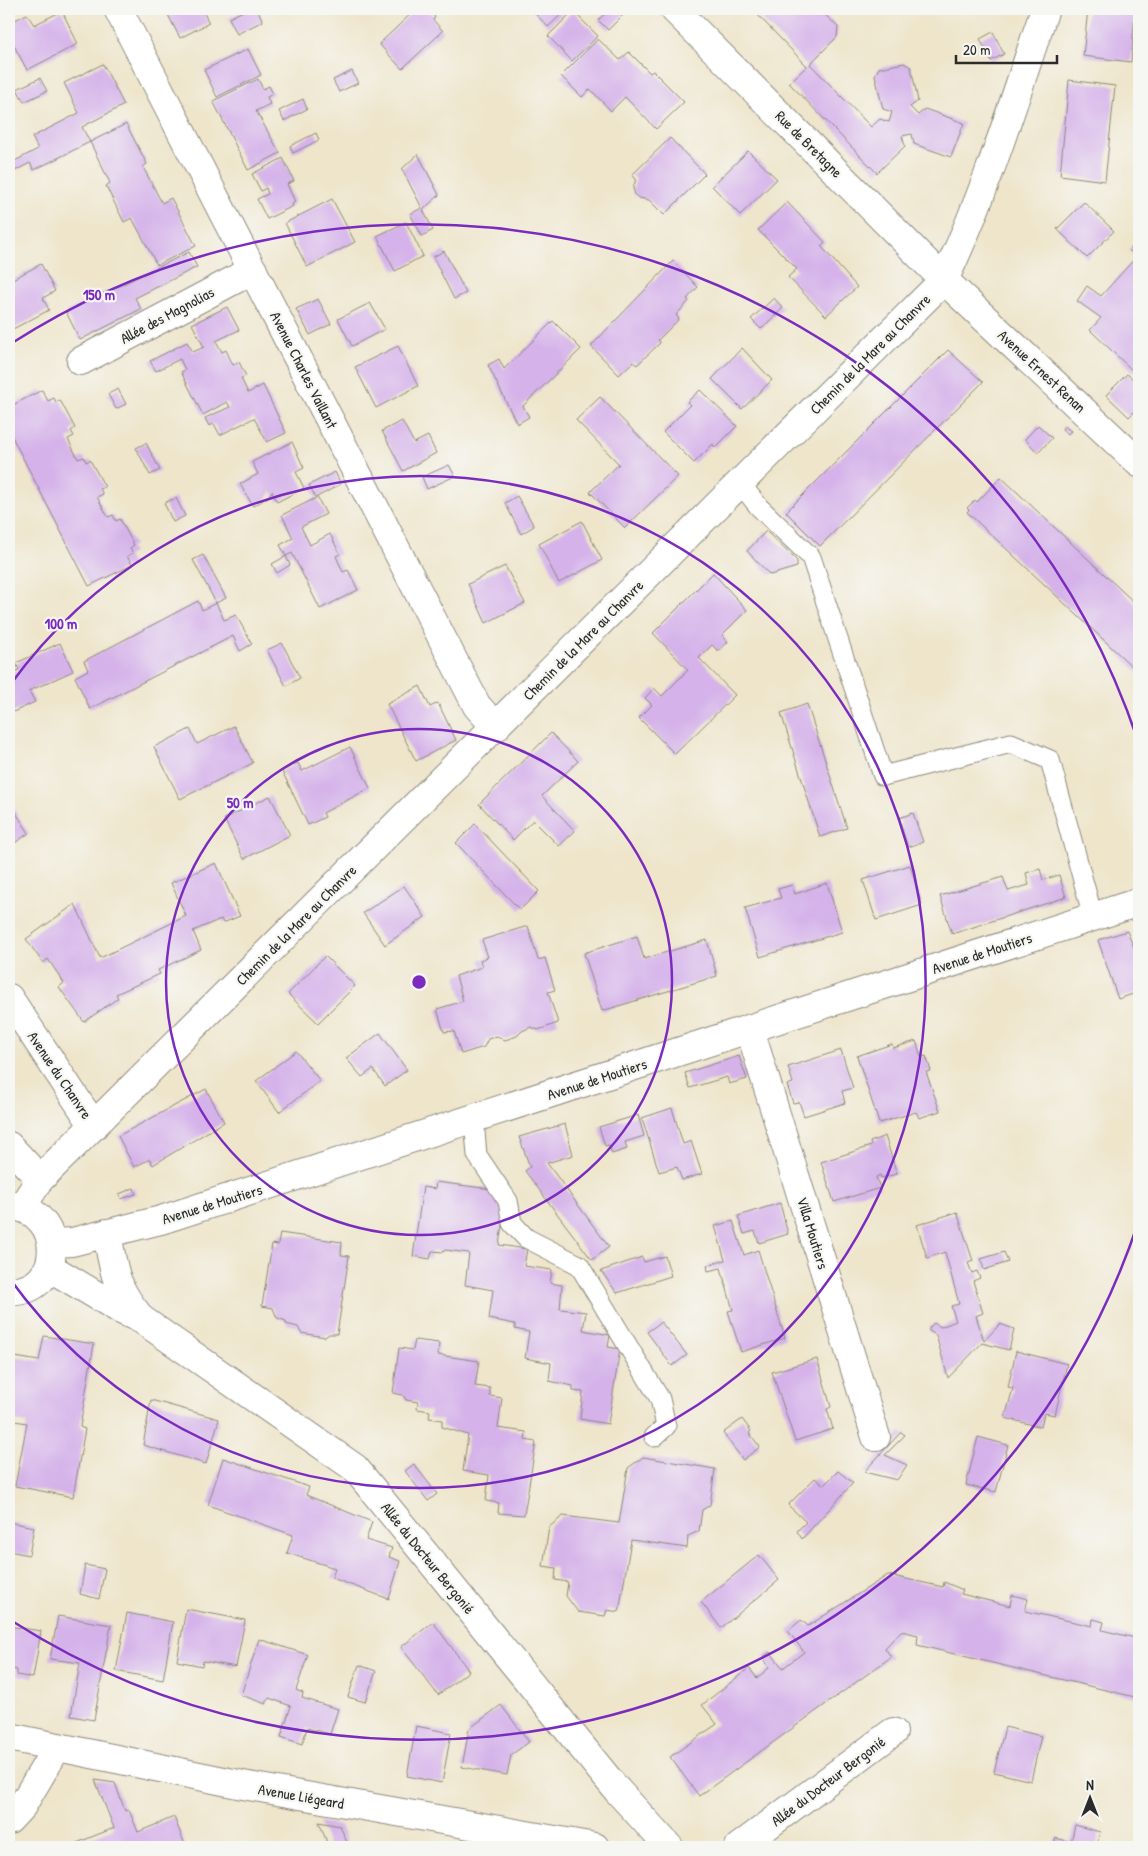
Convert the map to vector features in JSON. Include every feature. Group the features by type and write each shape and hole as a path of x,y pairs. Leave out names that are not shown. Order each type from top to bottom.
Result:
{"street":[{"name":"Avenue Charles Vaillant","path":"118,9 477,706 496,727"},
{"name":"Rue de Bretagne","path":"674,9 944,280"},
{"name":"Chemin de la Mare au Chanvre","path":"15,1206 944,280 960,247 990,167 1044,9"},
{"name":"Allée des Magnolias","path":"81,360 253,270"},
{"name":"Avenue Ernest Renan","path":"944,280 1139,463"},
{"name":"Avenue de Moutiers","path":"50,1255 72,1242 161,1220 474,1120 1139,902"},
{"name":"Avenue du Chanvre","path":"9,998 94,1126"},
{"name":"Villa Moutiers","path":"750,1030 876,1437"},
{"path":"9,1146 40,1179"},
{"path":"9,1292 28,1288 40,1279 50,1255 48,1229 41,1219 15,1206"},
{"name":"Allée du Docteur Bergonié","path":"107,1233 116,1279 124,1297 142,1319"},
{"name":"Allée du Docteur Bergonié","path":"50,1255 121,1310 142,1319 354,1468 617,1790 670,1847"},
{"name":"Allée du Docteur Bergonié","path":"739,1847 893,1732"},
{"name":"Avenue Liégeard","path":"9,1737 243,1785 595,1847"},
{"path":"9,1820 22,1806 57,1747"}],"lane":[{"path":"740,483 759,507 811,557 882,776 1011,743 1050,760 1093,917"},
{"path":"474,1120 477,1155 508,1201 512,1222 526,1238 579,1265 660,1398 666,1426 654,1437"}],"building":[{"path":"165,9 202,9 209,23 180,38"},
{"path":"247,9 257,9 263,21 237,34 229,18"},
{"path":"416,9 427,9 435,17 433,20 443,31 402,69 379,44"},
{"path":"531,9 567,9 548,27"},
{"path":"610,9 619,9 624,14 608,30 598,20"},
{"path":"752,9 819,9 838,27 837,37 810,64 871,127 880,119 889,122 892,112 883,109 875,75 879,68 904,63 911,67 918,101 910,107 918,115 925,109 964,123 951,157 914,144 912,134 902,136 905,146 877,173 789,83 807,66"},
{"path":"1088,9 1139,9 1139,12 1135,12 1131,62 1083,56"},
{"path":"62,11 78,44 27,70 11,40 9,41 9,23 27,14 34,25"},
{"path":"573,11 598,36 572,61 548,36"},
{"path":"993,32 1004,54 991,61 980,39"},
{"path":"598,39 620,60 629,52 650,73 653,71 684,102 656,129 625,97 611,111 590,89 582,97 561,76"},
{"path":"248,49 261,75 217,97 204,70"},
{"path":"103,64 124,105 82,127 90,142 34,170 30,163 9,174 9,164 38,149 32,137 79,113 64,83"},
{"path":"352,71 358,83 339,92 333,80"},
{"path":"40,78 47,91 24,102 17,89"},
{"path":"258,79 263,89 269,86 273,94 267,97 270,104 256,111 280,153 248,170 213,101"},
{"path":"1069,80 1115,86 1105,181 1060,175"},
{"path":"303,99 307,109 284,121 279,111"},
{"path":"126,124 147,164 143,167 162,203 171,198 196,246 157,265 132,218 124,222 106,186 110,183 90,142"},
{"path":"316,133 319,140 293,153 290,146"},
{"path":"670,138 705,174 664,215 649,200 635,195 633,188 636,179 632,175"},
{"path":"748,151 777,179 740,215 712,186"},
{"path":"418,154 439,195 423,210 433,230 422,236 410,214 422,208 402,169"},
{"path":"283,158 294,181 287,184 295,202 292,204 293,206 267,219 257,199 268,194 266,188 261,191 252,174"},
{"path":"332,199 355,242 307,267 285,223"},
{"path":"787,202 825,242 821,246 857,287 826,316 788,277 797,269 758,230"},
{"path":"1084,202 1114,231 1087,258 1057,229"},
{"path":"406,222 423,256 395,271 377,236"},
{"path":"1139,239 1139,276 1136,280 1139,283 1139,296 1136,299 1139,302 1139,366 1134,372 1090,330 1101,318 1077,301 1087,286 1101,296 1136,257 1129,250"},
{"path":"444,251 466,293 454,299 433,257"},
{"path":"189,252 197,267 135,298 141,309 80,340 66,312"},
{"path":"673,261 698,287 687,299 689,301 676,315 679,319 658,340 660,343 637,365 633,362 619,375 591,346"},
{"path":"41,264 55,291 43,298 49,310 9,331 9,281"},
{"path":"774,298 783,308 761,329 751,319"},
{"path":"318,299 331,324 310,335 296,309"},
{"path":"370,303 385,329 352,346 338,319"},
{"path":"227,307 239,330 216,341 222,352 226,350 233,365 239,362 246,376 241,378 248,393 263,385 286,433 267,442 254,418 220,435 214,424 209,426 205,418 230,407 227,402 203,415 181,372 185,370 180,359 156,371 150,361 187,342 193,352 204,347 192,324"},
{"path":"553,321 581,349 523,406 529,417 517,424 488,365 499,359 504,369"},
{"path":"398,346 418,386 376,408 355,367"},
{"path":"742,348 772,380 742,409 712,379"},
{"path":"948,350 983,382 820,546 786,512"},
{"path":"1127,374 1135,381 1139,377 1139,407 1129,417 1106,395"},
{"path":"118,389 126,404 116,409 108,394"},
{"path":"42,390 48,401 54,398 56,402 60,400 75,428 71,431 74,436 68,439 78,459 84,457 86,462 90,460 105,487 100,489 103,494 97,497 108,517 113,515 116,521 120,519 134,545 130,548 133,553 127,556 132,565 89,586 9,431 9,407"},
{"path":"700,390 737,426 715,448 713,444 694,463 663,432 690,405 687,402"},
{"path":"600,397 678,476 625,528 590,492 619,464 576,420"},
{"path":"402,421 414,443 428,436 436,453 403,471 382,431"},
{"path":"1038,425 1052,438 1038,453 1025,439"},
{"path":"1064,426 1071,431 1068,434 1062,429"},
{"path":"292,442 304,468 296,472 304,488 277,502 272,491 267,498 253,506 240,484 258,474 252,462"},
{"path":"146,443 160,470 150,475 136,448"},
{"path":"449,465 455,476 427,489 422,477"},
{"path":"335,472 341,484 317,497 326,514 301,527 310,545 330,534 340,554 336,556 343,572 348,570 358,590 320,609 292,553 286,556 280,545 293,538 282,515 316,498 309,485"},
{"path":"1001,477 1139,607 1139,673 967,512 969,510 967,508 975,500 977,502"},
{"path":"517,496 534,526 521,534 505,503"},
{"path":"176,498 185,516 173,522 164,503"},
{"path":"582,521 602,560 559,583 539,544"},
{"path":"766,531 797,561 797,567 770,575 747,551"},
{"path":"203,555 226,598 216,603 193,560"},
{"path":"286,556 290,565 277,573 272,564"},
{"path":"505,566 525,603 486,623 468,584"},
{"path":"713,573 747,610 722,635 728,642 719,650 712,645 699,658 735,695 675,754 639,718 652,705 645,698 654,688 662,696 688,670 653,633"},
{"path":"198,601 202,610 216,603 224,620 236,615 252,644 240,651 233,636 90,709 75,677 88,670 84,661"},
{"path":"60,643 73,671 29,691 35,702 9,714 9,674 19,670 16,663"},
{"path":"282,643 300,678 286,686 267,650"},
{"path":"420,686 430,707 438,703 456,740 416,761 387,704"},
{"path":"807,704 847,828 820,837 781,713"},
{"path":"234,726 253,763 180,799 154,747 190,729 197,744"},
{"path":"551,733 578,761 542,796 575,831 559,846 533,820 513,840 479,804"},
{"path":"350,747 370,788 323,813 325,817 308,825 282,771 298,763 302,771"},
{"path":"270,796 290,835 244,859 224,819"},
{"path":"9,802 29,833 9,847"},
{"path":"913,813 923,842 908,847 899,818"},
{"path":"475,824 539,891 520,910 456,843"},
{"path":"216,863 240,916 223,923 221,919 193,931 201,950 158,970 160,974 116,994 118,998 84,1022 59,987 64,983 48,959 43,963 26,939 75,904 100,958 186,916 171,883"},
{"path":"910,865 922,905 876,920 863,880"},
{"path":"1040,869 1043,880 1059,875 1066,897 952,934 940,896 1003,877 1008,891 1029,885 1026,873"},
{"path":"827,883 842,932 760,957 745,908 781,898 778,889 792,885 795,894"},
{"path":"404,886 425,917 385,945 363,913"},
{"path":"528,926 538,960 545,958 555,990 548,992 558,1023 538,1030 531,1027 522,1031 517,1036 505,1040 497,1036 488,1039 484,1047 461,1054 454,1031 444,1032 437,1009 463,1001 456,976 482,967 480,960 488,957 482,940"},
{"path":"1127,931 1139,960 1139,992 1118,999 1098,940"},
{"path":"637,936 644,959 707,940 717,976 602,1011 584,953"},
{"path":"325,956 355,986 318,1023 288,994"},
{"path":"380,1033 407,1070 385,1086 373,1069 362,1077 346,1058"},
{"path":"916,1041 921,1057 926,1056 931,1071 926,1072 940,1111 919,1118 916,1112 879,1123 857,1056 892,1044 893,1048"},
{"path":"841,1050 853,1088 842,1091 845,1103 804,1116 799,1102 793,1103 787,1085 793,1083 788,1067"},
{"path":"296,1051 320,1081 279,1112 256,1081"},
{"path":"739,1056 747,1079 729,1084 727,1077 690,1088 685,1073"},
{"path":"206,1089 224,1122 153,1165 150,1159 134,1167 118,1136"},
{"path":"672,1108 683,1144 691,1141 702,1174 682,1180 677,1167 659,1172 642,1118"},
{"path":"638,1115 644,1136 625,1142 627,1149 612,1154 609,1145 605,1146 599,1127"},
{"path":"565,1124 573,1155 547,1163 609,1247 592,1260 525,1171 530,1167 519,1137"},
{"path":"885,1136 897,1174 881,1178 880,1175 876,1177 880,1188 834,1202 821,1162 871,1146 870,1142"},
{"path":"436,1182 499,1190 498,1204 505,1205 499,1245 527,1249 524,1266 552,1270 550,1283 562,1285 560,1309 586,1312 583,1330 610,1335 608,1347 620,1349 608,1424 580,1419 583,1392 573,1391 573,1386 549,1381 551,1363 525,1358 529,1332 515,1329 515,1324 489,1319 493,1290 465,1285 469,1253 445,1250 443,1252 432,1251 430,1259 413,1256 423,1187 435,1189"},
{"path":"134,1188 136,1194 121,1199 119,1194"},
{"path":"780,1203 788,1234 759,1243 755,1231 744,1234 738,1216"},
{"path":"957,1212 973,1261 968,1263 972,1273 977,1271 980,1278 973,1281 983,1313 976,1316 984,1341 1000,1324 1014,1329 1009,1350 982,1343 948,1378 936,1335 929,1331 929,1328 934,1323 941,1327 956,1321 951,1306 959,1304 945,1252 927,1258 917,1225"},
{"path":"733,1221 744,1255 758,1250 785,1338 741,1352 728,1311 733,1310 721,1268 708,1271 707,1265 725,1260 715,1226"},
{"path":"280,1233 342,1242 341,1255 349,1256 337,1334 329,1334 325,1337 301,1333 298,1327 286,1324 286,1321 277,1318 273,1308 262,1306 272,1244 278,1245"},
{"path":"1004,1252 1008,1262 984,1270 981,1259"},
{"path":"665,1256 671,1276 617,1293 601,1271 642,1257 644,1262"},
{"path":"661,1322 687,1355 672,1366 647,1332"},
{"path":"44,1336 94,1344 80,1427 85,1429 73,1497 15,1486 27,1423 9,1420 9,1356 39,1361"},
{"path":"415,1340 439,1343 438,1355 479,1361 475,1386 490,1388 490,1396 502,1398 498,1428 526,1432 525,1440 536,1442 524,1515 498,1513 499,1503 486,1501 489,1475 463,1471 468,1435 442,1427 442,1420 429,1418 430,1411 417,1409 418,1402 406,1400 403,1395 393,1393 399,1348 413,1350"},
{"path":"1016,1351 1067,1364 1055,1415 1044,1413 1041,1427 1005,1418 1013,1388 1008,1387"},
{"path":"817,1359 831,1407 827,1409 833,1429 795,1441 772,1372"},
{"path":"151,1400 219,1419 206,1464 143,1445"},
{"path":"742,1419 751,1431 749,1433 760,1447 743,1460 723,1433"},
{"path":"901,1432 905,1435 885,1455 907,1465 897,1480 864,1472"},
{"path":"978,1437 1008,1445 996,1492 966,1485"},
{"path":"643,1457 715,1469 710,1505 702,1510 699,1531 688,1536 687,1548 631,1540 619,1612 607,1610 605,1616 578,1612 566,1596 568,1582 555,1580 556,1568 543,1566 549,1527 563,1516 619,1523 628,1468"},
{"path":"223,1458 309,1487 306,1495 372,1522 366,1540 392,1548 389,1557 400,1561 389,1599 332,1578 335,1568 287,1553 293,1535 208,1505"},
{"path":"414,1464 437,1494 428,1501 405,1471"},
{"path":"838,1471 853,1483 802,1539 797,1531 806,1522 788,1505 815,1478 824,1485"},
{"path":"9,1522 34,1527 29,1555 9,1551"},
{"path":"759,1555 779,1580 721,1628 701,1602"},
{"path":"85,1565 105,1569 99,1599 80,1594"},
{"path":"888,1575 943,1587 944,1582 963,1590 961,1594 1010,1606 1012,1595 1028,1599 1025,1611 1092,1626 1093,1619 1104,1622 1102,1630 1139,1639 1139,1698 917,1645 918,1635 901,1631 885,1648 891,1657 699,1796 670,1757 717,1724 702,1705 749,1668 757,1678 769,1668 763,1657 770,1652 783,1668 804,1652 788,1631 801,1620 808,1626"},
{"path":"186,1609 245,1620 236,1667 203,1661 202,1666 177,1661"},
{"path":"127,1613 173,1622 163,1680 116,1671"},
{"path":"58,1616 111,1625 94,1720 71,1716 80,1663 50,1659"},
{"path":"433,1622 469,1671 438,1695 401,1647"},
{"path":"9,1626 41,1631 33,1678 17,1675 17,1670 9,1668"},
{"path":"259,1639 308,1655 296,1690 303,1693 302,1698 338,1709 330,1734 307,1728 302,1744 281,1737 291,1706 269,1698 266,1704 241,1695"},
{"path":"359,1665 376,1671 365,1702 348,1697"},
{"path":"501,1705 529,1742 511,1755 507,1775 462,1767 469,1729"},
{"path":"416,1726 451,1733 442,1783 407,1776"},
{"path":"1005,1727 1041,1736 1031,1781 994,1772"},
{"path":"95,1780 115,1783 125,1811 129,1810 138,1832 174,1817 186,1847 70,1847 114,1828"},
{"path":"319,1822 340,1826 349,1847 322,1847 328,1845"},
{"path":"1075,1825 1100,1832 1096,1847 1053,1847 1056,1838 1071,1842"}]}
